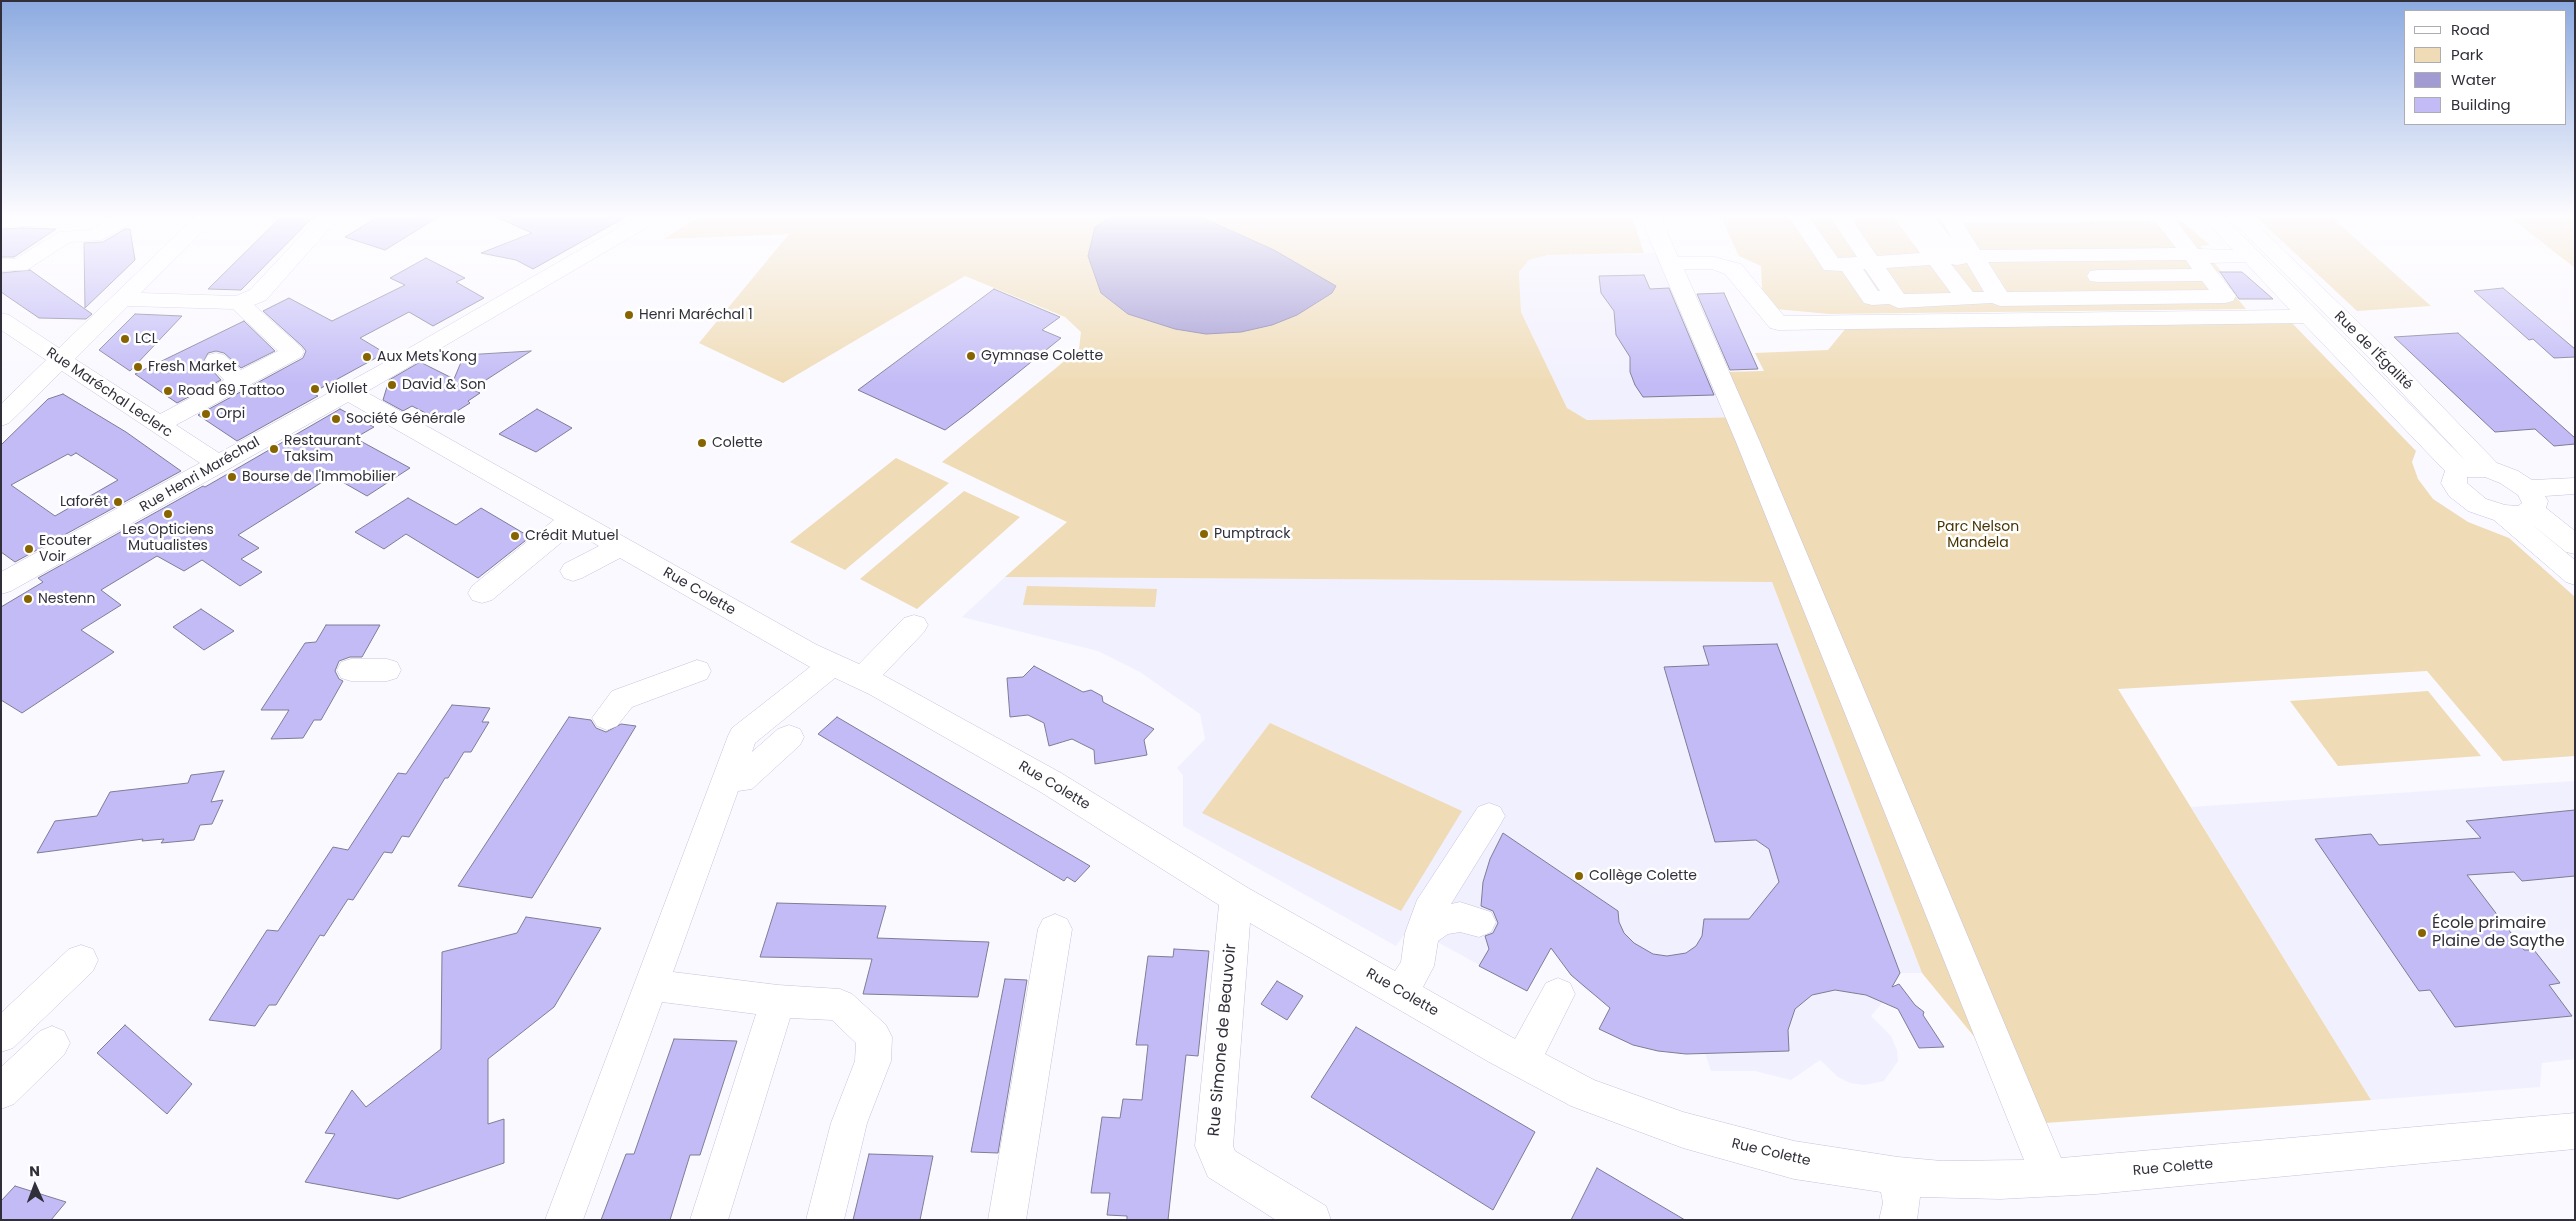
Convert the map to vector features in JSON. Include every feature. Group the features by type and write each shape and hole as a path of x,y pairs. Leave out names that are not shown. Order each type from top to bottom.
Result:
{"street":[{"path":"1,418 151,271"},
{"path":"122,300 239,303 258,295 280,271"},
{"name":"Rue Henri Maréchal","path":"1,584 349,392 558,271"},
{"path":"1669,271 2015,1088 2050,1178"},
{"path":"1670,275 1685,271"},
{"path":"1735,271 1778,323 2309,316"},
{"path":"1860,271 1872,298 1895,297 1898,301 1987,298 1969,271"},
{"path":"1901,271 1922,299"},
{"path":"1952,271 1955,299"},
{"path":"2149,271 2198,283 2196,271"},
{"name":"Rue de l'Égalité","path":"2265,271 2459,471"},
{"name":"Rue de l'Égalité","path":"2293,271 2380,356 2488,469"},
{"path":"158,425 293,352 239,303"},
{"name":"Rue Maréchal Leclerc","path":"1,320 218,464"},
{"path":"216,360 239,381"},
{"name":"Rue Colette","path":"349,392 807,653 862,678 1050,782 1236,898 1522,1061 1584,1094 1683,1130 1794,1160 1898,1176 1942,1180 2050,1178 2575,1131"},
{"path":"2575,486 2529,500 2515,515 2503,514 2477,505 2462,494 2454,482 2454,476 2466,468 2488,469 2509,477 2529,500 2575,545"},
{"path":"2503,514 2575,575"},
{"path":"482,593 573,519"},
{"path":"574,571 620,546"},
{"path":"862,678 914,626"},
{"path":"564,1220 650,985 737,772 743,736 783,706 832,664"},
{"path":"350,670 387,670"},
{"path":"607,718 622,698 697,671"},
{"path":"737,772 789,737"},
{"path":"1401,992 1417,966 1422,933 1429,910 1489,816"},
{"name":"Rue Simone de Beauvoir","path":"1236,898 1214,1146 1221,1164 1312,1220"},
{"path":"1422,933 1440,921 1460,917 1479,922"},
{"path":"1007,1220 1055,929"},
{"path":"1,1036 81,960"},
{"path":"650,985 778,1001 840,1005 874,1037 873,1061 849,1123 825,1220"},
{"path":"1522,1061 1558,994"},
{"path":"709,1220 778,1001"},
{"path":"1,1092 52,1043"},
{"path":"1898,1176 1902,1203 1898,1220"}],"shaded area":[{"path":"1670,271 1730,417 1587,420 1567,408 1521,312 1519,272"},
{"name":"Collège Colette","path":"1005,577 1772,582 1922,973 1900,973 1882,1003 1871,1016 1891,1036 1897,1050 1898,1061 1884,1081 1864,1085 1850,1083 1838,1077 1820,1060 1791,1080 1755,1071 1711,1071 1705,1053 1658,1051 1633,1045 1599,1029 1610,1006 1585,989 1571,975 1552,946 1527,991 1410,927 1396,946 1183,826 1183,775 1177,768 1205,739 1200,714 1140,672 1098,651 962,617"},
{"name":"École primaire Plaine de Saythe","path":"2575,781 2575,1059 2542,1063 2540,1087 2371,1100 2191,807"}],"green space":[{"name":"Parc Nelson Mandela","path":"758,271 1520,271 1521,312 1567,408 1587,420 1746,417 1725,372 1764,371 1755,353 1828,350 1846,328 2292,323 2416,451 2412,462 2418,479 2433,499 2468,522 2509,538 2575,597 2575,756 2503,761 2427,671 2118,689 2371,1100 2045,1123 1922,973 1772,582 1005,577 1067,522 942,462 1079,349 1081,332 1065,317 965,276 783,383 699,343"},
{"path":"1761,271 2221,271 2217,273 2246,309 1829,314 1775,309 1762,291"},
{"path":"2314,271 2392,271 2431,306 2357,311"},
{"path":"896,458 949,483 845,570 790,542"},
{"path":"964,491 1020,517 917,609 860,579"},
{"path":"1027,586 1157,589 1155,607 1023,605"},
{"path":"2428,691 2481,756 2338,766 2290,701"},
{"path":"1270,723 1462,811 1401,911 1202,813"}],"water":[{"path":"1093,271 1310,271 1336,286 1332,293 1297,315 1272,325 1241,332 1206,334 1175,329 1128,314 1101,293"}],"building":[{"path":"31,271 92,314 86,319 39,318 1,292 1,273"},
{"path":"84,271 124,271 85,308"},
{"path":"226,271 260,271 241,290 208,289"},
{"path":"403,271 451,271 465,278 456,282 484,298 433,326 409,312 360,338 385,353 312,393 318,396 237,441 198,415 303,358 306,351 302,346 263,311 289,298 332,321 405,285 390,278"},
{"path":"2220,272 2242,272 2273,299 2239,299"},
{"path":"1644,275 1650,289 1669,288 1714,395 1643,397 1635,385 1630,372 1630,357 1616,335 1614,311 1601,293 1599,276"},
{"path":"2503,288 2575,349 2575,357 2554,358 2533,339 2529,340 2474,291"},
{"name":"Gymnase Colette","path":"994,289 1060,317 1042,330 1061,338 945,430 858,390"},
{"path":"1724,293 1758,369 1730,370 1697,294"},
{"path":"135,314 182,316 130,371 99,350"},
{"path":"244,321 275,351 241,368 224,353 216,351 208,353 204,361 221,380 177,403 135,374"},
{"path":"2458,333 2575,438 2575,444 2554,446 2535,429 2495,432 2394,337"},
{"path":"531,351 472,389 480,393 468,401 470,403 441,421 412,406 403,411 383,400 389,380 420,362 454,379 464,355"},
{"path":"63,394 126,432 181,471 15,562 1,552 1,445 48,399","holes":["76,453 118,480 55,516 11,485 68,454 71,456"]},
{"path":"340,409 374,427 355,438 410,468 367,496 332,476 238,535 259,548 241,559 262,572 240,586 202,560 184,571 157,556 101,590 121,605 81,630 114,652 22,713 1,700 1,607 43,582 38,578 203,486 205,487"},
{"path":"537,409 572,428 536,452 499,434"},
{"path":"408,498 456,525 481,508 530,537 478,578 406,534 384,549 355,532"},
{"path":"201,609 234,631 204,650 173,627"},
{"path":"326,625 380,625 362,657 350,657 339,661 335,671 339,679 343,681 321,720 314,720 303,738 271,739 289,710 261,710 305,643 316,642"},
{"path":"1777,644 1900,973 1892,987 1899,984 1915,1005 1924,1012 1923,1015 1944,1047 1919,1048 1898,1009 1866,995 1835,990 1812,995 1795,1009 1788,1030 1789,1051 1686,1054 1658,1051 1633,1045 1599,1029 1610,1008 1571,975 1551,948 1527,991 1479,966 1489,949 1485,936 1493,933 1498,923 1493,911 1481,906 1483,882 1490,859 1503,833 1618,911 1619,922 1624,933 1634,943 1653,954 1667,956 1686,953 1696,946 1702,936 1704,919 1749,919 1779,882 1769,849 1756,840 1715,842 1664,667 1709,665 1703,646"},
{"path":"1034,666 1083,692 1091,690 1102,696 1103,702 1154,729 1144,740 1147,755 1095,764 1094,750 1072,739 1049,746 1044,723 1028,715 1010,717 1007,678 1023,677"},
{"path":"452,705 490,708 482,722 489,722 471,752 464,752 448,778 445,778 409,837 402,836 392,853 384,852 353,900 348,899 324,936 320,935 276,1005 269,1005 255,1026 209,1020 267,930 278,931 333,847 348,850 398,773 406,774"},
{"path":"569,717 591,720 596,728 606,732 621,724 636,726 532,898 458,886"},
{"path":"837,717 1090,866 1075,882 1067,877 1064,881 818,734"},
{"path":"224,771 211,802 223,800 212,824 200,825 194,840 161,843 164,839 142,841 143,839 37,853 55,821 97,816 110,792 188,783 191,775"},
{"path":"2575,810 2575,876 2522,881 2514,872 2467,875 2524,950 2534,950 2560,983 2549,985 2572,1016 2455,1027 2430,990 2419,991 2315,839 2371,834 2379,845 2481,838 2466,821"},
{"path":"777,903 886,906 877,938 989,942 978,997 863,994 872,959 760,957"},
{"path":"526,917 601,928 554,1007 488,1059 488,1124 504,1119 504,1163 398,1199 305,1182 335,1134 325,1133 352,1090 366,1107 441,1049 442,952 517,933"},
{"path":"1174,949 1209,951 1198,1056 1186,1055 1168,1220 1127,1220 1127,1216 1107,1215 1110,1193 1091,1193 1102,1117 1120,1118 1123,1099 1142,1100 1148,1045 1136,1045 1148,956 1173,957"},
{"path":"1005,979 1027,980 998,1153 971,1152"},
{"path":"1277,981 1303,996 1287,1020 1261,1004"},
{"path":"125,1025 192,1084 167,1114 97,1053"},
{"path":"1356,1027 1535,1132 1493,1210 1311,1097"},
{"path":"674,1039 737,1041 700,1155 690,1155 670,1220 601,1220 626,1154 634,1154"},
{"path":"869,1154 933,1156 920,1220 853,1220"},
{"path":"1597,1168 1685,1220 1571,1220"},
{"path":"15,1186 66,1202 51,1220 1,1220 1,1201"}],"place":[{"name":"Henri Maréchal 1","path":"629,315"},
{"name":"LCL","path":"125,339"},
{"name":"Gymnase Colette","path":"971,356"},
{"name":"Aux Mets'Kong","path":"367,357"},
{"name":"Fresh Market","path":"138,367"},
{"name":"David & Son","path":"392,385"},
{"name":"Viollet","path":"315,389"},
{"name":"Road 69 Tattoo","path":"168,391"},
{"name":"Orpi","path":"206,414"},
{"name":"Société Générale","path":"336,419"},
{"name":"Colette","path":"702,443"},
{"name":"Restaurant Taksim","path":"274,449"},
{"name":"Bourse de l'Immobilier","path":"232,477"},
{"name":"Laforêt","path":"118,502"},
{"name":"Les Opticiens Mutualistes","path":"168,514"},
{"name":"Pumptrack","path":"1204,534"},
{"name":"Crédit Mutuel","path":"515,536"},
{"name":"Ecouter Voir","path":"29,549"},
{"name":"Nestenn","path":"28,599"},
{"name":"Collège Colette","path":"1579,876"},
{"name":"École primaire Plaine de Saythe","path":"2422,933"}]}
